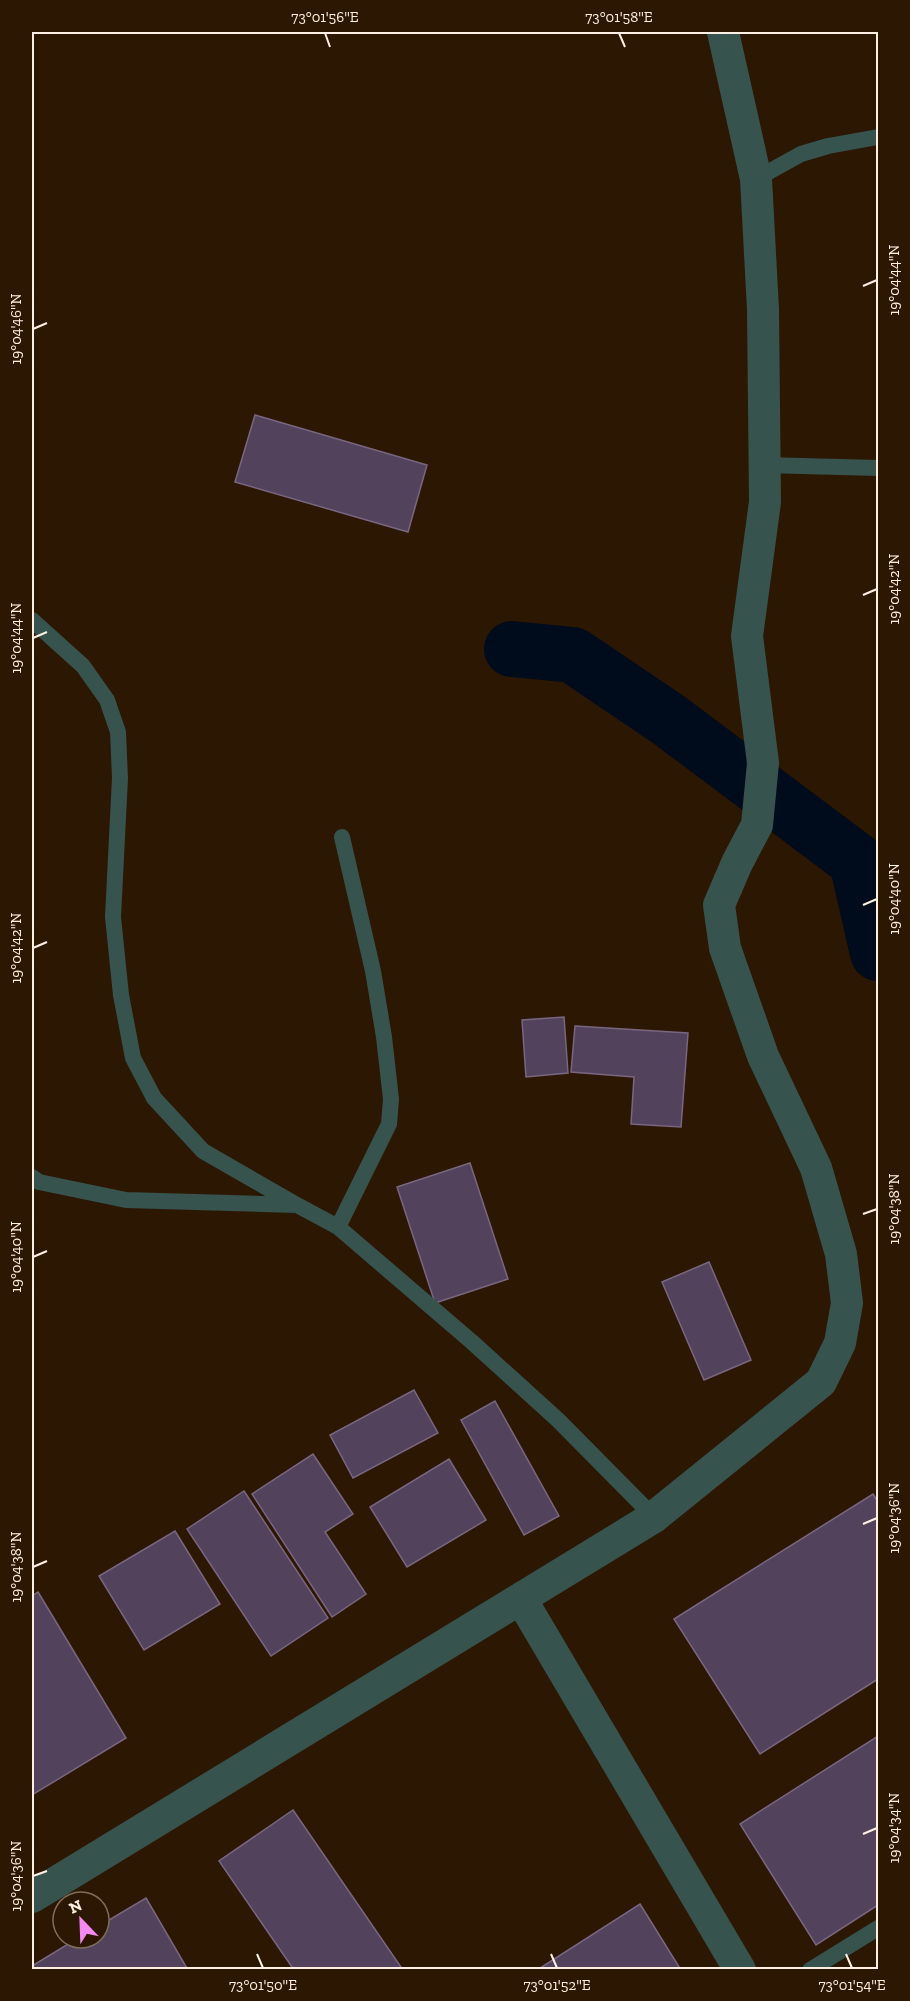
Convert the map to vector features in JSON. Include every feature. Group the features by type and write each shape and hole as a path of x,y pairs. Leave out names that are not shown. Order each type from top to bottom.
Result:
{"street":[{"path":"32,1897 654,1517 821,1382 840,1343 847,1304 841,1254 816,1168 763,1056 725,948 719,905 757,825 763,763 747,636 765,502 763,309 756,179 723,32"},
{"path":"521,1599 740,1970"}],"lane":[{"path":"756,179 801,154 828,146 879,137"},
{"path":"764,465 879,468"},
{"path":"32,620 83,666 107,700 118,732 120,778 113,917 122,995 133,1058 154,1098 203,1151 338,1227 472,1342 558,1420 654,1517"},
{"path":"338,1227 389,1125 391,1099 373,971 342,837"},
{"path":"32,1177 39,1182 126,1200 297,1205"},
{"path":"810,1970 879,1928"}],"building":[{"path":"255,415 427,465 408,532 235,482"},
{"path":"564,1017 568,1073 526,1077 522,1020"},
{"path":"575,1026 688,1033 681,1127 631,1124 634,1077 571,1072"},
{"path":"470,1163 508,1279 435,1303 397,1187"},
{"path":"709,1262 751,1360 704,1380 662,1282"},
{"path":"414,1390 438,1433 353,1478 330,1435"},
{"path":"495,1401 559,1516 524,1535 461,1420"},
{"path":"313,1454 353,1514 325,1532 366,1594 332,1617 252,1494"},
{"path":"449,1459 486,1520 407,1567 370,1507"},
{"path":"244,1491 328,1618 271,1656 187,1529"},
{"path":"873,1494 878,1502 878,1679 760,1754 674,1619"},
{"path":"175,1531 220,1604 144,1650 99,1576"},
{"path":"38,1592 126,1738 32,1795 32,1596"},
{"path":"878,1736 878,1905 816,1945 740,1824"},
{"path":"293,1810 403,1970 294,1970 219,1861"},
{"path":"146,1898 188,1970 32,1970 32,1966 58,1950 111,1950 111,1919"},
{"path":"640,1904 681,1970 537,1970"}],"waterway":[{"path":"512,649 573,655 669,720 857,861 878,953"}]}
